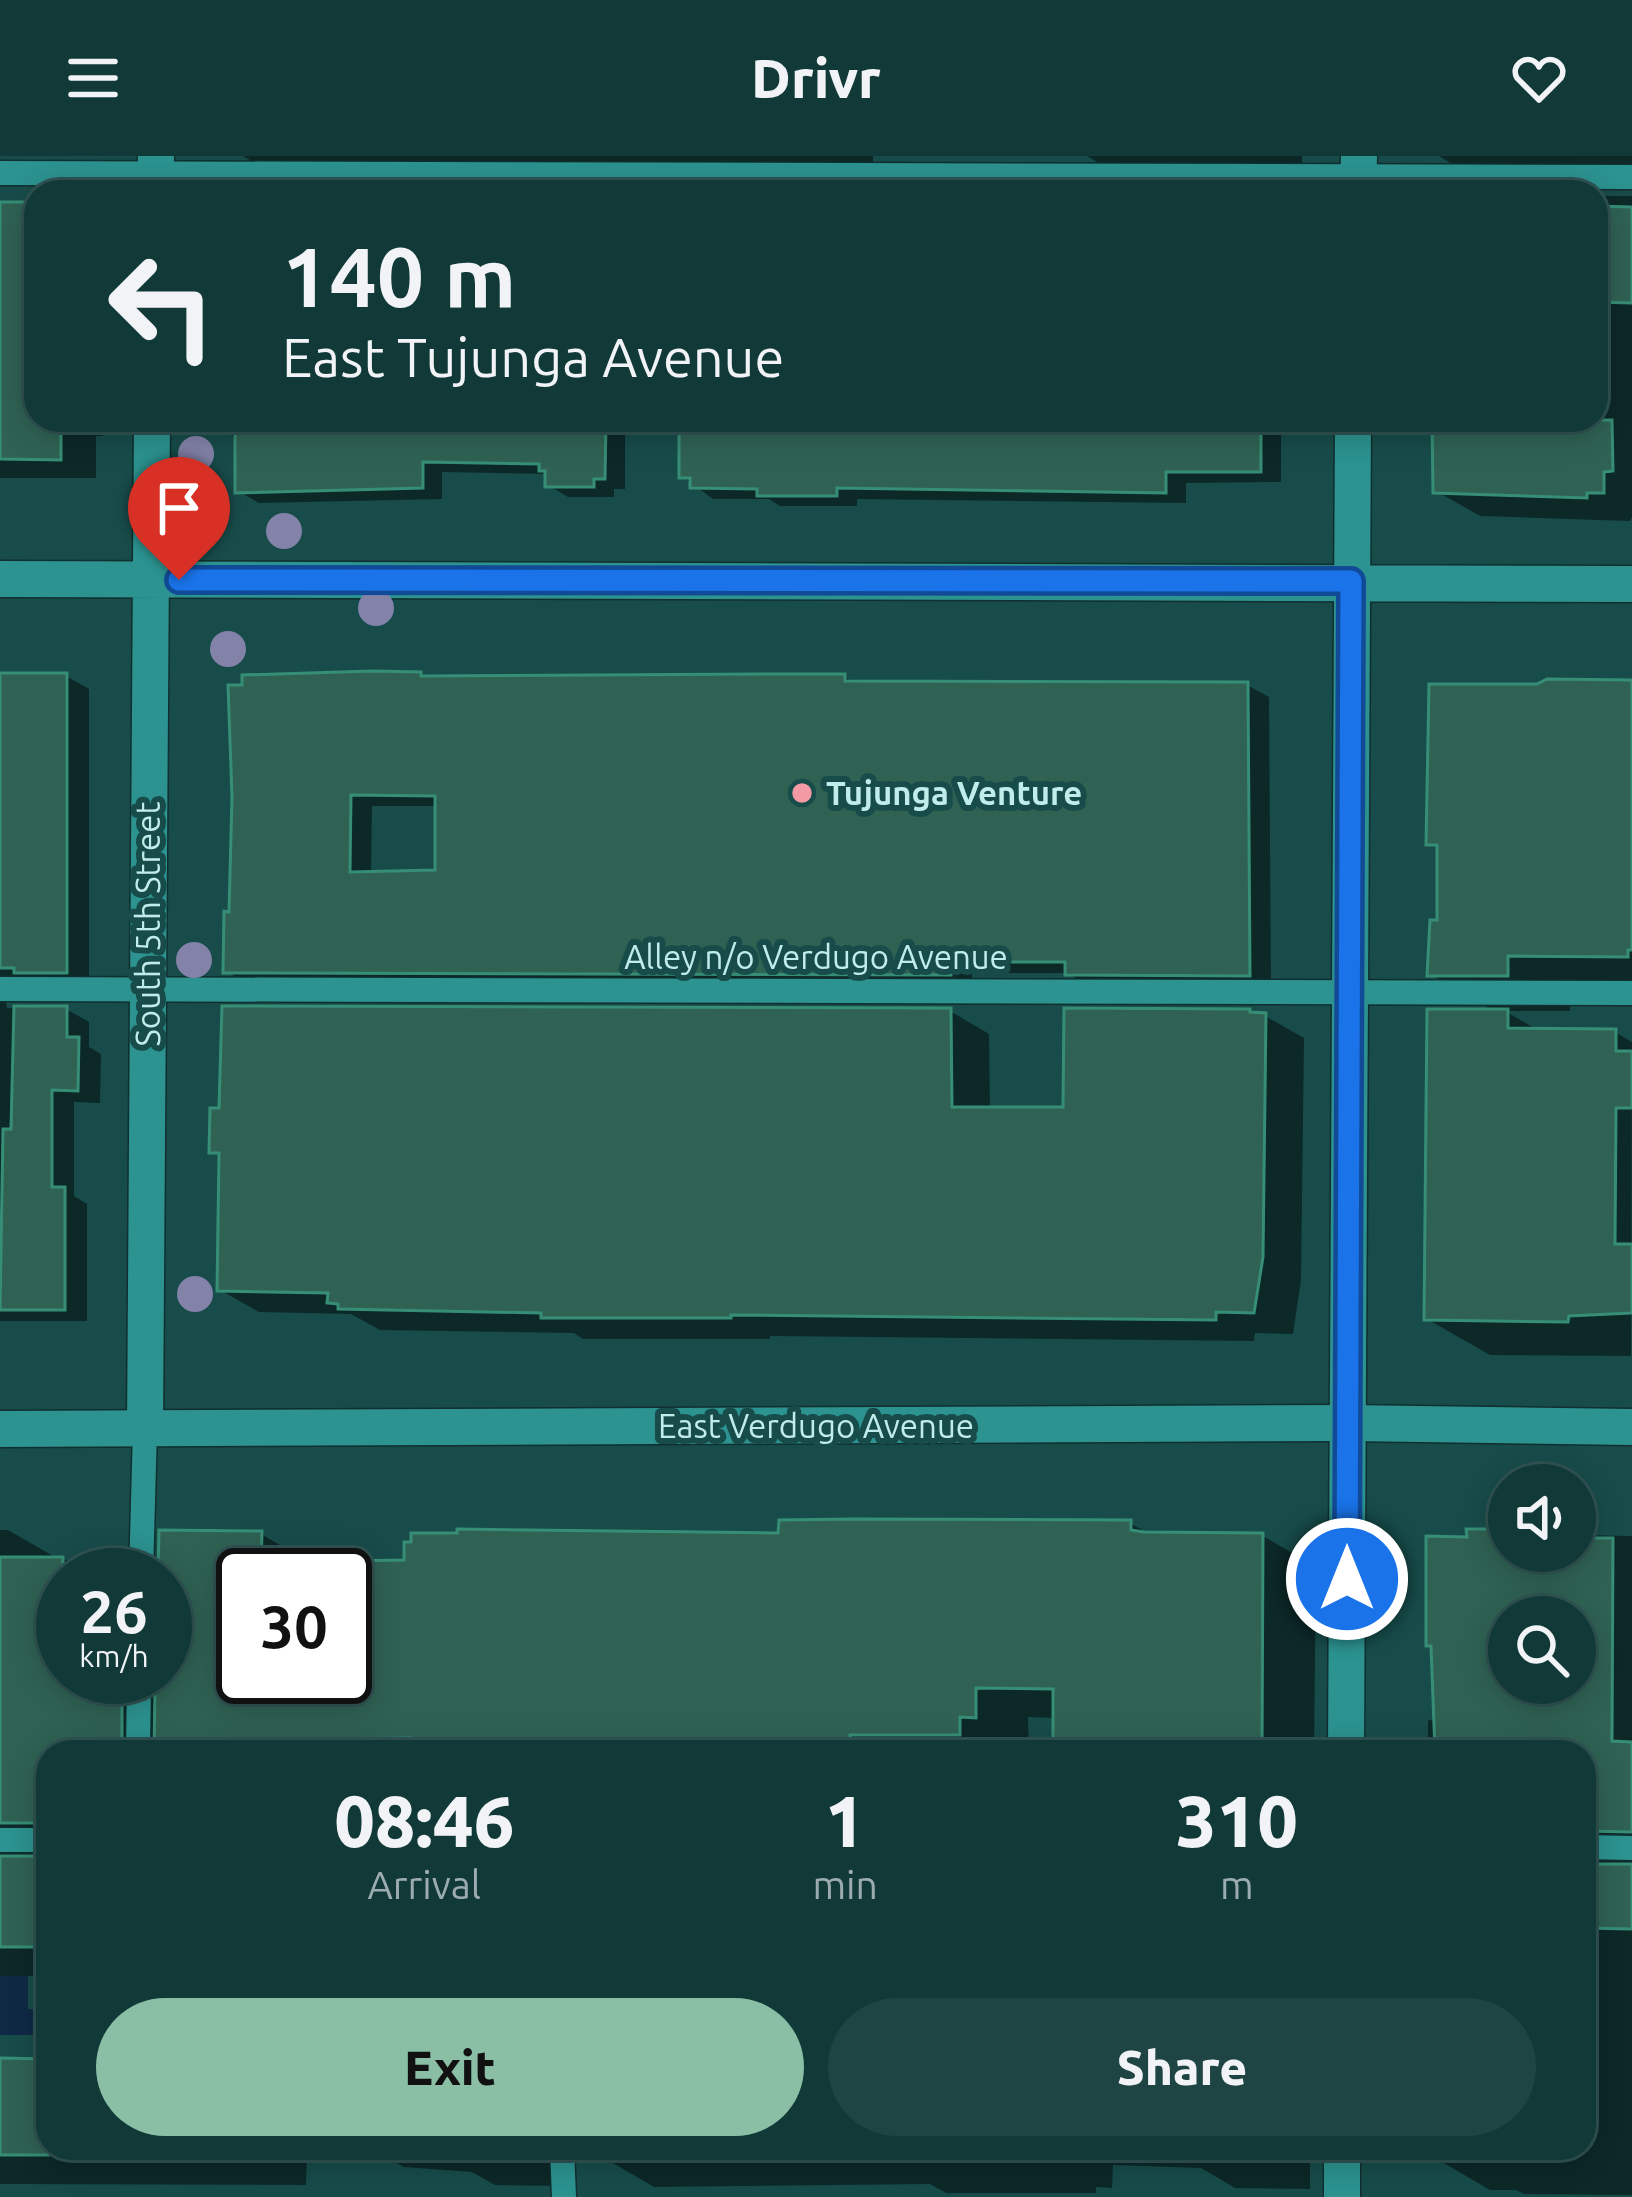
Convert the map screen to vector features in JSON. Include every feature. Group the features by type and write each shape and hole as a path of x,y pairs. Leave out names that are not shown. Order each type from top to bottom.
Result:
{"street":[{"name":"South 5th Street","path":"145,1429 152,432"},
{"path":"1346,1740 1353,432"},
{"path":"0,579 1632,584"},
{"name":"East Verdugo Avenue","path":"0,1429 1632,1427"},
{"path":"1342,2160 1342,2197"}],"lane":[{"path":"0,173 909,167 1632,177"},
{"name":"Alley n/o Verdugo Avenue","path":"0,989 1632,993"},
{"path":"142,1548 145,1429"},
{"path":"138,1740 139,1704"},
{"path":"0,1840 36,1840"},
{"path":"1596,1847 1632,1848"},
{"path":"562,2160 564,2197"}],"water":[{"path":"0,1976 28,1976 28,2009 36,2010 36,2035 0,2035"}],"building":[{"path":"0,202 24,202 24,432 61,432 61,460 0,459"},
{"path":"1608,206 1632,207 1632,303 1608,302"},
{"path":"1608,420 1612,420 1613,471 1604,472 1604,493 1587,493 1587,498 1433,493 1432,432 1608,432"},
{"path":"235,432 606,432 605,479 594,479 594,487 545,487 545,471 539,471 539,464 423,462 423,488 235,493"},
{"path":"679,432 1261,432 1261,472 1166,472 1166,493 837,488 837,496 757,496 757,489 690,488 690,478 679,478"},
{"path":"373,671 421,672 421,676 845,674 845,681 1248,682 1250,976 1065,975 1065,962 951,962 951,975 223,973 232,797 228,685 242,685 242,675","holes":["351,795 435,796 435,870 350,872"]},
{"path":"0,673 67,673 67,973 14,973 14,968 0,968"},
{"path":"1547,679 1632,680 1632,950 1628,957 1508,956 1508,976 1427,976 1430,920 1437,920 1437,845 1426,845 1429,684 1537,684"},
{"path":"14,1006 67,1006 67,1037 79,1037 78,1091 52,1090 52,1187 65,1187 65,1310 0,1310 3,1129 11,1129"},
{"path":"222,1006 951,1008 952,1107 1063,1107 1064,1008 1250,1009 1266,1013 1263,1257 1254,1313 1216,1312 1216,1320 541,1318 541,1313 338,1309 338,1304 327,1303 328,1293 217,1291 219,1153 209,1153 210,1108 219,1108"},
{"path":"1427,1009 1508,1009 1508,1028 1616,1029 1616,1051 1632,1051 1632,1108 1616,1108 1615,1244 1632,1244 1632,1313 1569,1316 1568,1322 1424,1320"},
{"path":"855,1519 1131,1520 1131,1530 1144,1532 1263,1533 1262,1740 1053,1740 1053,1689 976,1688 976,1718 960,1717 960,1735 850,1735 850,1740 154,1740 155,1704 192,1704 192,1548 159,1548 159,1530 262,1531 262,1548 216,1548 216,1704 372,1704 372,1561 404,1560 404,1542 411,1542 411,1533 457,1533 457,1529 778,1533 779,1520"},
{"path":"1466,1529 1488,1529 1488,1572 1596,1572 1596,1538 1613,1538 1612,1741 1632,1742 1632,1832 1596,1831 1596,1740 1435,1740 1431,1646 1426,1646 1426,1536 1467,1537"},
{"path":"0,1557 36,1557 36,1704 122,1704 122,1740 36,1740 36,1823 0,1823"},
{"path":"0,1856 36,1856 36,1947 0,1947"},
{"path":"1596,1864 1632,1864 1632,1929 1596,1928"},
{"path":"0,2058 36,2059 36,2155 0,2155"}],"place":[{"name":"Tujunga Venture","path":"802,793"}],"route":[{"path":"179,580 1351,581 1347,1579"}]}
